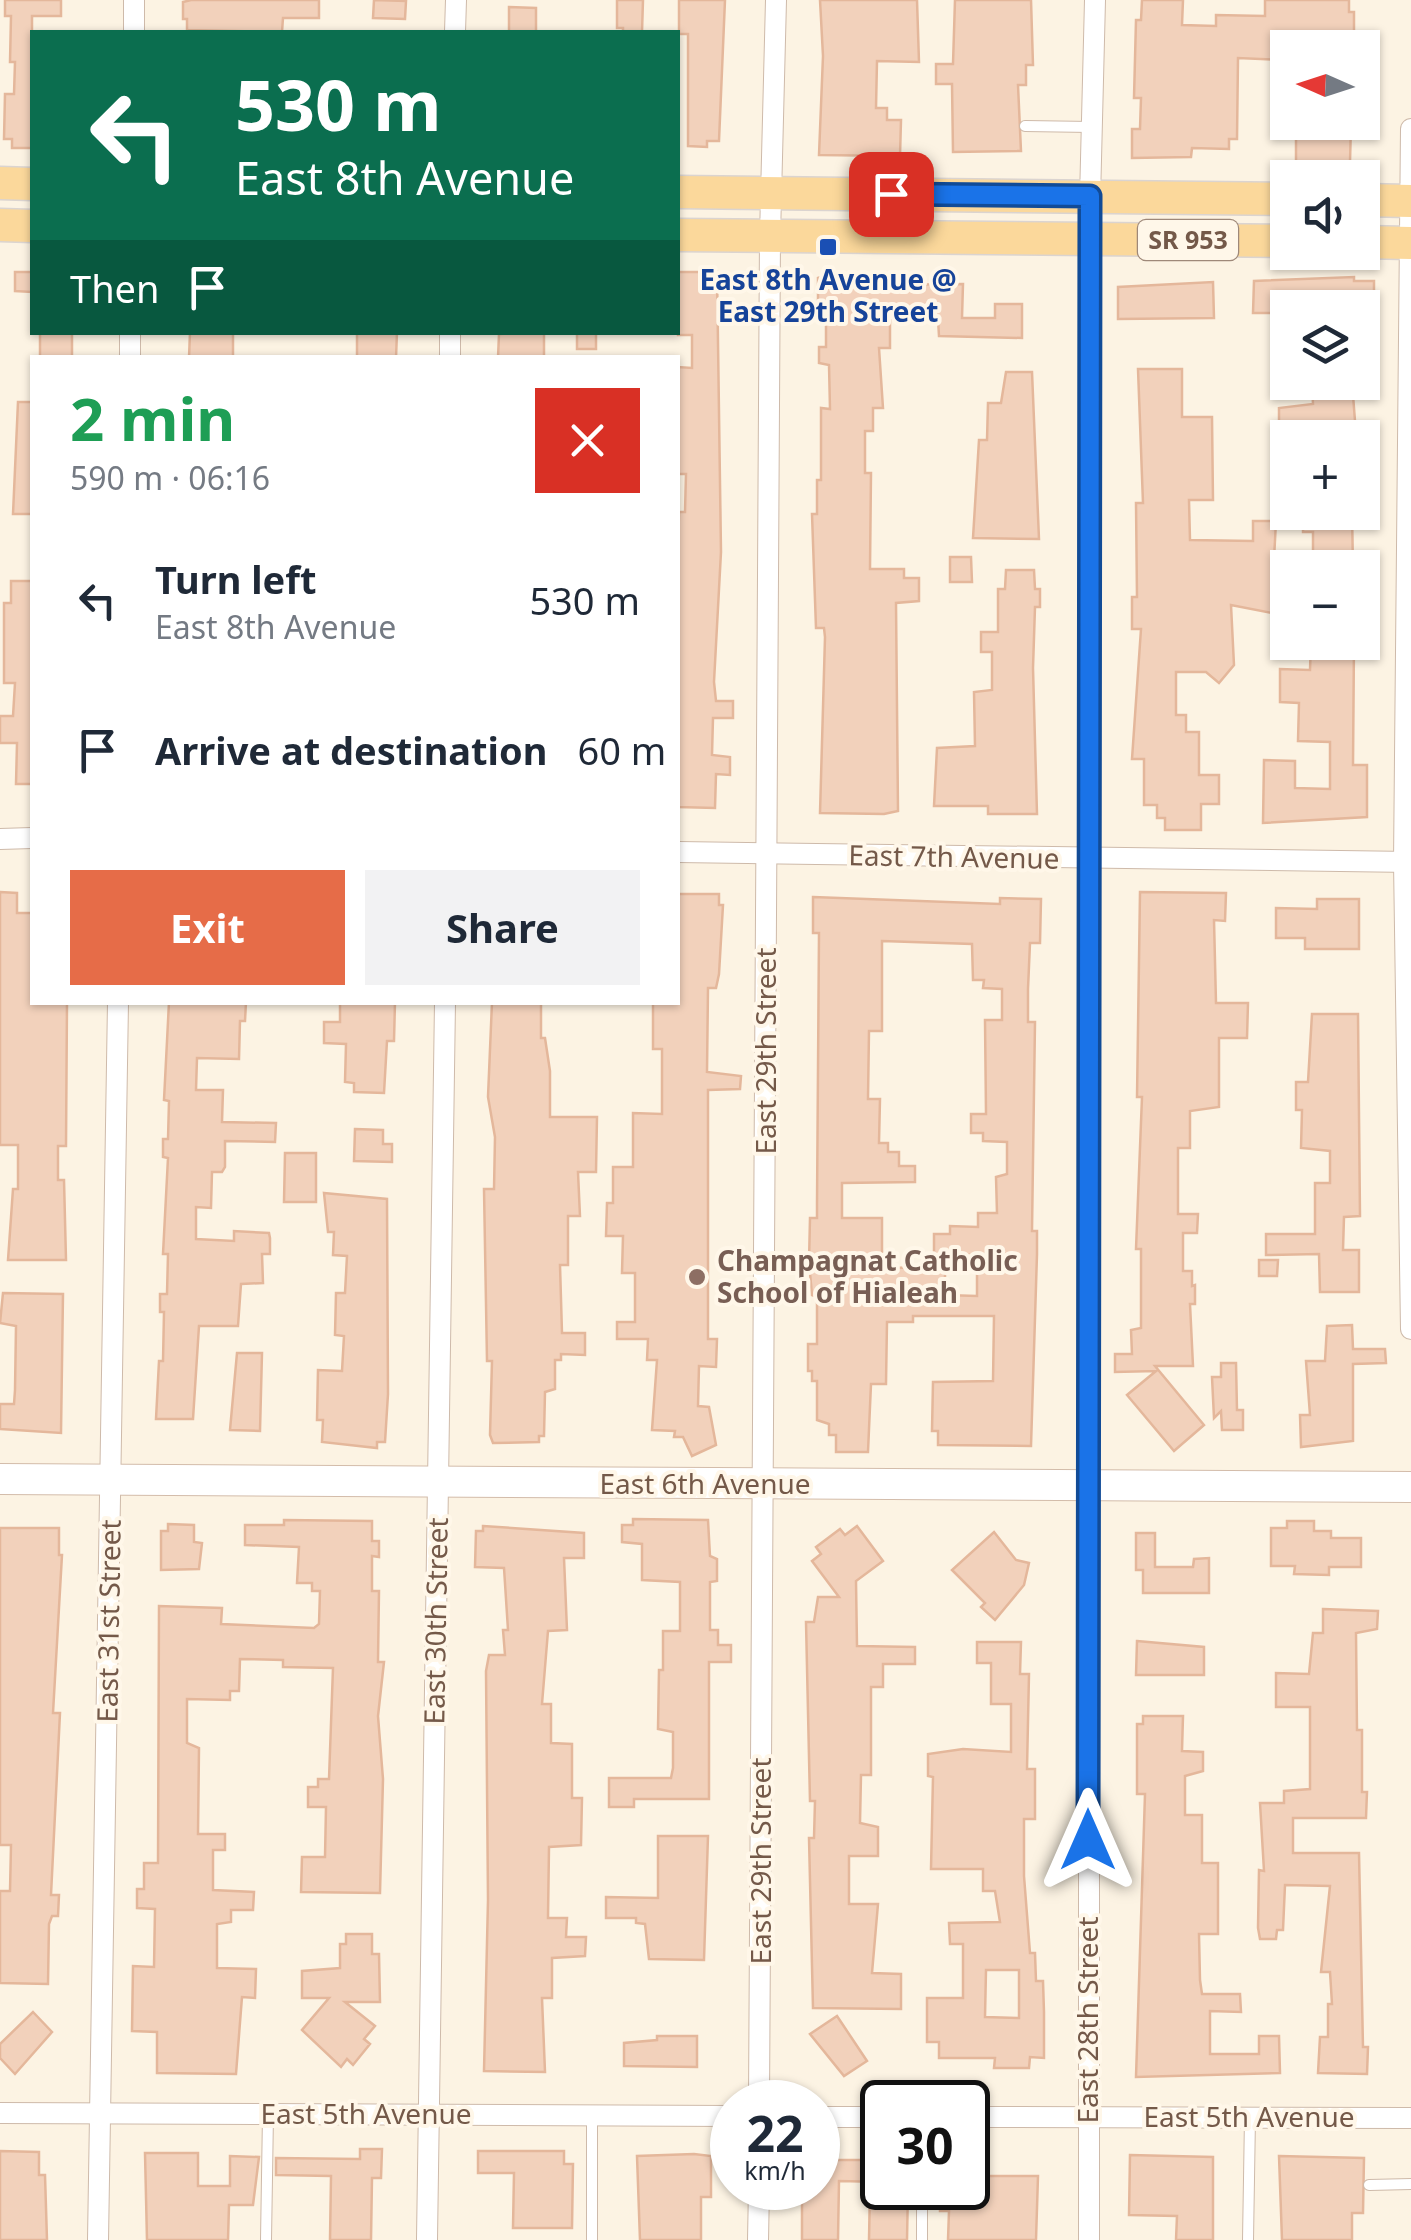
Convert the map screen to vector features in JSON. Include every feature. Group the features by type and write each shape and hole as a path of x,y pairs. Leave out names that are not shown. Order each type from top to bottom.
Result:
{"main road":[{"path":"0,183 30,184"},
{"name":"SR 953","path":"680,192 1270,199"},
{"path":"1380,200 1410,201"},
{"path":"0,226 30,226"},
{"name":"SR 953","path":"680,235 1270,242"},
{"path":"1380,242 1410,243"}],"street":[{"path":"134,0 134,30"},
{"path":"455,30 456,0"},
{"name":"East 29th Street","path":"759,2080 770,236 776,0"},
{"name":"East 28th Street","path":"1088,2240 1089,239 1095,0"},
{"path":"1411,130 1411,1329"},
{"path":"0,838 30,838"},
{"name":"East 7th Avenue","path":"680,852 1408,862"},
{"name":"East 31st Street","path":"98,2240 118,1005"},
{"name":"East 30th Street","path":"427,2240 445,1005"},
{"name":"East 6th Avenue","path":"0,1479 1411,1487"},
{"name":"East 5th Avenue","path":"0,2112 710,2116"},
{"name":"East 5th Avenue","path":"990,2117 1411,2118"},
{"path":"758,2240 759,2210"}],"lane":[{"path":"1024,126 1092,127"},
{"path":"266,2240 268,2113"},
{"path":"592,2115 592,2240"},
{"path":"1248,2240 1250,2117"},
{"path":"1370,2185 1411,2184"},
{"path":"922,2210 922,2240"}],"building":[{"path":"5,0 61,0 61,16 32,16 30,148 12,148 12,139 4,139 5,94 14,94 15,62 10,62 11,16 5,16"},
{"path":"319,0 319,18 283,18 282,30 187,30 183,2"},
{"path":"374,0 406,1 405,19 373,18"},
{"path":"617,0 643,0 642,30 617,28"},
{"path":"679,0 725,0 719,141 707,141 707,147 688,146 688,34 680,34"},
{"path":"820,0 917,0 919,62 877,61 876,108 887,108 887,120 901,120 900,156 819,155 823,56"},
{"path":"955,0 1031,0 1033,65 1026,65 1026,85 1018,85 1021,151 953,152 952,84 936,84 936,64 953,64"},
{"path":"1142,0 1183,0 1182,25 1216,26 1216,15 1265,16 1265,0 1349,0 1354,30 1270,30 1270,59 1238,58 1237,139 1229,139 1229,149 1192,148 1191,157 1132,158 1132,129 1140,129 1141,98 1134,98 1136,20 1141,20"},
{"path":"509,7 536,8 536,30 509,30"},
{"path":"1296,140 1351,140 1350,160 1296,160"},
{"path":"15,272 30,272 30,292 15,291"},
{"path":"680,272 717,272 721,552 714,682 716,701 733,701 733,718 713,718 712,755 730,757 730,775 716,774 715,808 680,807 680,512 685,512 686,474 680,474 680,367 692,368 692,335 680,335"},
{"path":"830,274 885,274 885,285 963,284 962,318 995,318 995,304 1022,304 1022,338 939,336 938,319 890,319 890,348 879,348 883,408 873,408 873,431 865,431 865,473 871,473 870,569 904,569 904,578 919,578 919,601 896,603 898,811 884,814 820,813 825,637 824,628 816,628 812,514 817,514 817,480 821,480 821,408 830,409 829,365 819,363 819,347 826,347 826,310 818,310 818,278"},
{"path":"1354,277 1354,281 1374,281 1374,290 1270,290 1270,313 1253,313 1254,281"},
{"path":"1213,282 1214,318 1118,319 1118,287"},
{"path":"40,335 72,335 72,355 40,355"},
{"path":"190,335 233,335 233,355 189,355"},
{"path":"357,335 397,335 396,355 357,355"},
{"path":"499,335 544,335 544,355 498,355"},
{"path":"577,335 596,335 596,349 577,349"},
{"path":"1138,369 1182,369 1182,417 1212,417 1213,500 1189,500 1190,540 1253,541 1253,521 1270,521 1270,530 1276,530 1274,550 1270,550 1270,613 1231,605 1234,665 1219,683 1206,672 1176,672 1176,715 1186,715 1186,732 1199,732 1199,775 1219,775 1219,804 1201,804 1201,830 1165,830 1165,818 1157,818 1157,805 1144,805 1144,759 1132,759 1141,629 1132,629 1132,597 1137,597 1136,503 1143,503"},
{"path":"1006,372 1032,372 1039,539 973,538 979,440 987,440 988,403 1001,403"},
{"path":"1313,400 1353,400 1355,420 1279,420 1279,408 1313,404"},
{"path":"18,402 30,402 30,514 13,514"},
{"path":"1352,530 1353,550 1313,550 1313,532 1303,532"},
{"path":"950,557 971,557 972,582 950,582"},
{"path":"1006,570 1034,570 1035,589 1040,589 1040,607 1035,607 1033,668 1037,814 988,814 988,806 934,806 937,748 975,746 974,692 992,690 992,652 981,652 981,632 998,632 998,589 1005,589"},
{"path":"11,581 30,581 30,784 16,784 17,743 0,743 0,716 13,716 15,683 4,683 4,603 11,603"},
{"path":"1310,660 1354,660 1353,765 1367,765 1367,817 1263,823 1264,760 1295,761 1295,788 1330,789 1330,742 1298,741 1299,703 1280,702 1280,669 1310,670"},
{"path":"0,892 17,893 17,913 30,913 30,1005 67,1005 66,1146 58,1146 58,1180 64,1180 66,1260 8,1260 13,1189 18,1189 18,1145 0,1145"},
{"path":"1140,892 1226,893 1225,921 1214,920 1216,1003 1248,1003 1247,1038 1219,1038 1219,1107 1190,1111 1190,1148 1178,1148 1178,1214 1198,1214 1197,1233 1183,1233 1183,1271 1192,1271 1192,1286 1195,1285 1195,1304 1190,1304 1193,1366 1155,1366 1204,1425 1174,1451 1127,1395 1156,1371 1115,1372 1115,1354 1132,1354 1131,1330 1141,1328 1141,1249 1136,1249 1142,1097 1137,1097"},
{"path":"680,894 719,894 719,905 723,905 719,974 716,988 708,988 707,1072 741,1076 740,1089 708,1090 708,1339 717,1339 716,1367 699,1366 698,1406 709,1407 716,1445 692,1456 683,1437 674,1437 675,1431 652,1430 657,1360 647,1360 648,1339 617,1339 617,1322 635,1322 635,1273 622,1273 623,1236 606,1236 607,1203 613,1203 613,1167 633,1167 633,1113 662,1114 662,1049 653,1049 653,1005 680,1005"},
{"path":"813,897 1000,904 1000,898 1041,899 1040,943 1030,943 1028,989 1028,1022 1035,1022 1032,1231 1037,1231 1031,1446 938,1445 938,1431 932,1431 933,1382 993,1381 994,1316 913,1316 913,1322 887,1322 886,1384 871,1384 868,1452 836,1452 836,1435 829,1435 829,1424 817,1420 817,1381 812,1381 812,1371 808,1371 808,1344 817,1344 817,1297 812,1295 809,1262 810,1218 817,1218 819,933 813,933","holes":["882,941 972,944 973,980 984,980 983,988 1002,989 1002,1020 985,1020 986,1114 971,1114 971,1133 983,1133 983,1141 1007,1142 1007,1174 996,1177 997,1213 978,1213 978,1227 950,1226 950,1234 934,1234 934,1254 977,1255 977,1296 945,1295 945,1267 882,1268 882,1218 842,1218 842,1183 915,1182 915,1166 899,1166 899,1152 888,1152 888,1143 879,1143 880,1099 868,1099 869,1031 882,1031"]},
{"path":"1317,899 1359,899 1359,949 1305,949 1305,938 1276,938 1276,908 1317,909"},
{"path":"169,1005 246,1005 245,1021 240,1021 239,1059 197,1058 196,1090 223,1090 222,1122 276,1123 275,1142 225,1141 225,1167 222,1172 212,1172 211,1208 196,1207 196,1239 234,1241 234,1231 269,1233 270,1254 262,1254 263,1283 241,1284 238,1326 199,1326 193,1419 156,1419 159,1361 163,1361 164,1312 160,1312 160,1294 167,1294 168,1254 163,1254 168,1158 163,1157 163,1139 168,1139 169,1101 164,1100"},
{"path":"340,1005 395,1005 394,1041 387,1041 384,1093 354,1092 354,1083 345,1082 346,1044 324,1043 324,1022 340,1022"},
{"path":"492,1005 541,1005 541,1038 545,1038 550,1071 550,1117 597,1117 596,1172 578,1172 580,1216 568,1216 568,1265 560,1265 562,1333 585,1333 585,1355 561,1354 561,1360 555,1360 555,1389 545,1392 544,1436 539,1436 539,1442 493,1443 490,1435 492,1361 487,1361 484,1189 494,1189 495,1137 488,1097"},
{"path":"1312,1014 1358,1014 1360,1216 1344,1217 1343,1250 1359,1250 1359,1292 1320,1292 1319,1254 1266,1255 1266,1234 1315,1234 1315,1183 1330,1183 1330,1151 1301,1148 1302,1110 1296,1110 1296,1082 1308,1082"},
{"path":"355,1129 383,1130 383,1144 392,1144 392,1162 354,1161"},
{"path":"285,1153 316,1153 316,1202 284,1202"},
{"path":"324,1193 387,1199 388,1394 385,1442 377,1442 377,1448 322,1442 323,1420 317,1420 318,1370 342,1371 344,1336 335,1335 336,1293 345,1293 347,1256 333,1255 334,1232 328,1232"},
{"path":"1259,1260 1278,1260 1277,1276 1259,1276"},
{"path":"3,1293 63,1294 61,1433 0,1429 0,1404 14,1404 15,1390 16,1326 0,1323"},
{"path":"1352,1325 1353,1349 1385,1349 1386,1363 1353,1364 1353,1441 1301,1447 1300,1415 1310,1415 1306,1361 1325,1361 1327,1326"},
{"path":"237,1353 262,1353 260,1431 230,1430"},
{"path":"1221,1363 1236,1363 1237,1410 1243,1410 1243,1430 1222,1430 1221,1411 1214,1418 1212,1377 1221,1377"},
{"path":"633,1519 708,1520 710,1556 717,1559 717,1581 710,1582 710,1630 718,1630 718,1645 731,1645 731,1662 709,1662 709,1799 634,1799 634,1807 609,1807 609,1778 671,1778 673,1768 673,1732 658,1729 659,1670 663,1670 663,1631 680,1631 680,1582 642,1580 642,1544 622,1542 622,1525 633,1525"},
{"path":"284,1520 372,1521 372,1541 379,1541 379,1557 372,1556 372,1591 379,1591 378,1662 384,1662 378,1716 383,1779 380,1893 301,1892 302,1857 325,1857 326,1807 308,1807 308,1787 318,1787 318,1779 329,1779 333,1668 283,1667 283,1660 240,1659 239,1691 230,1691 230,1700 187,1699 187,1743 199,1748 198,1834 225,1834 225,1850 213,1850 213,1890 254,1892 253,1910 231,1910 231,1922 217,1924 217,1968 256,1969 255,1998 242,1997 236,2074 157,2073 157,2032 132,2031 133,1966 154,1967 155,1909 137,1908 137,1889 144,1889 144,1863 158,1863 159,1606 222,1608 221,1624 314,1628 319,1624 320,1591 312,1591 312,1583 297,1583 299,1547 245,1545 245,1525 284,1525"},
{"path":"1287,1521 1314,1521 1314,1531 1331,1531 1331,1538 1361,1538 1361,1567 1329,1567 1329,1575 1294,1574 1295,1566 1271,1566 1271,1528 1287,1528"},
{"path":"168,1524 194,1525 194,1542 202,1543 199,1569 161,1570 161,1531 168,1531"},
{"path":"483,1526 584,1533 584,1558 564,1558 567,1630 548,1631 542,1704 551,1704 551,1743 572,1744 572,1798 582,1798 581,1845 549,1847 548,1918 567,1918 566,1937 586,1937 585,1956 552,1958 552,1998 542,1998 545,2072 484,2071 488,1900 486,1671 489,1655 505,1655 503,1630 508,1630 504,1568 475,1567 476,1531 483,1531"},
{"path":"857,1526 883,1561 856,1581 857,1646 915,1647 915,1664 883,1664 883,1687 871,1687 871,1775 861,1775 860,1823 878,1827 878,1856 849,1856 849,1904 878,1904 872,1973 901,1974 901,2009 813,2008 809,1838 814,1838 815,1801 810,1801 806,1622 814,1622 818,1597 839,1597 812,1561 821,1554 816,1547 840,1529 845,1535"},
{"path":"0,1528 59,1528 62,1555 53,1713 60,1713 51,1895 59,1895 58,1916 52,1916 49,1924 48,1984 0,1983 0,1891 10,1891 11,1845 0,1845"},
{"path":"994,1532 1016,1560 1029,1563 1024,1585 995,1620 981,1607 985,1603 952,1570"},
{"path":"1136,1533 1155,1533 1155,1567 1193,1567 1194,1559 1209,1558 1209,1593 1143,1593 1143,1570 1136,1570"},
{"path":"1323,1609 1378,1611 1377,1629 1356,1633 1357,1730 1362,1730 1366,1818 1293,1818 1293,1853 1359,1853 1363,2047 1368,2047 1367,2074 1318,2073 1320,2037 1328,2037 1328,2004 1332,2004 1330,1972 1321,1972 1330,1886 1285,1885 1283,1930 1277,1930 1276,1939 1260,1939 1258,1928 1259,1870 1264,1871 1260,1803 1284,1803 1284,1791 1310,1789 1310,1707 1276,1707 1276,1673 1309,1674 1313,1633 1323,1633"},
{"path":"1137,1641 1204,1647 1204,1675 1136,1675"},
{"path":"977,1642 1021,1642 1020,1674 1029,1674 1027,1769 1035,1769 1035,1819 1024,1819 1024,1876 1030,1953 1035,1953 1036,1981 1043,1981 1044,2058 1030,2057 1029,2068 994,2068 995,2058 939,2058 939,2042 927,2042 927,1998 963,1998 963,1944 950,1944 949,1923 1000,1922 995,1891 983,1891 983,1869 931,1869 933,1777 928,1776 928,1754 963,1749 1011,1752 1011,1704 991,1704 991,1663 977,1663","holes":["986,1970 1019,1970 1019,2018 985,2017"]},
{"path":"1143,1716 1183,1716 1182,1751 1203,1752 1203,1771 1185,1776 1185,1815 1202,1815 1202,1863 1218,1863 1218,1934 1199,1934 1202,1994 1240,1994 1241,2012 1210,2011 1210,2054 1259,2054 1259,2036 1279,2036 1280,2073 1136,2077 1145,1794 1137,1794 1137,1724 1143,1724"},
{"path":"658,1836 708,1836 704,1960 649,1959 645,1924 636,1923 636,1918 606,1918 606,1897 658,1898"},
{"path":"346,1934 372,1934 372,1954 379,1954 380,2002 345,2002 375,2026 364,2039 370,2044 353,2065 347,2059 341,2067 302,2030 329,1998 302,1998 302,1971 340,1968 340,1944 346,1944"},
{"path":"33,2012 52,2032 15,2074 0,2058 0,2044"},
{"path":"837,2016 867,2061 844,2076 810,2034"},
{"path":"657,2036 697,2036 697,2067 624,2066 624,2043 657,2040"},
{"path":"360,2149 382,2149 381,2178 372,2178 371,2240 330,2240 331,2176 276,2175 276,2158 360,2159"},
{"path":"0,2151 39,2152 39,2175 45,2175 47,2240 0,2240"},
{"path":"478,2151 564,2151 564,2164 573,2164 572,2228 513,2228 514,2173 478,2173"},
{"path":"145,2153 198,2153 198,2186 230,2186 230,2156 259,2157 253,2205 229,2205 228,2240 147,2240"},
{"path":"1130,2155 1213,2157 1213,2240 1176,2240 1177,2216 1129,2215"},
{"path":"637,2156 710,2156 710,2197 701,2197 701,2240 640,2240"},
{"path":"1279,2156 1364,2158 1363,2213 1352,2213 1352,2240 1282,2240"},
{"path":"840,2160 860,2160 860,2181 840,2181"},
{"path":"990,2176 1038,2176 1036,2240 948,2240 949,2211 940,2211 990,2210"},
{"path":"802,2210 839,2210 838,2240 802,2240"},
{"path":"870,2210 908,2210 907,2240 869,2240"}],"place":[{"name":"East 8th Avenue @ East 29th Street","path":"828,247"},
{"name":"Champagnat Catholic School of Hialeah","path":"697,1277"}],"route":[{"path":"891,194 1090,196 1088,1840"}]}
